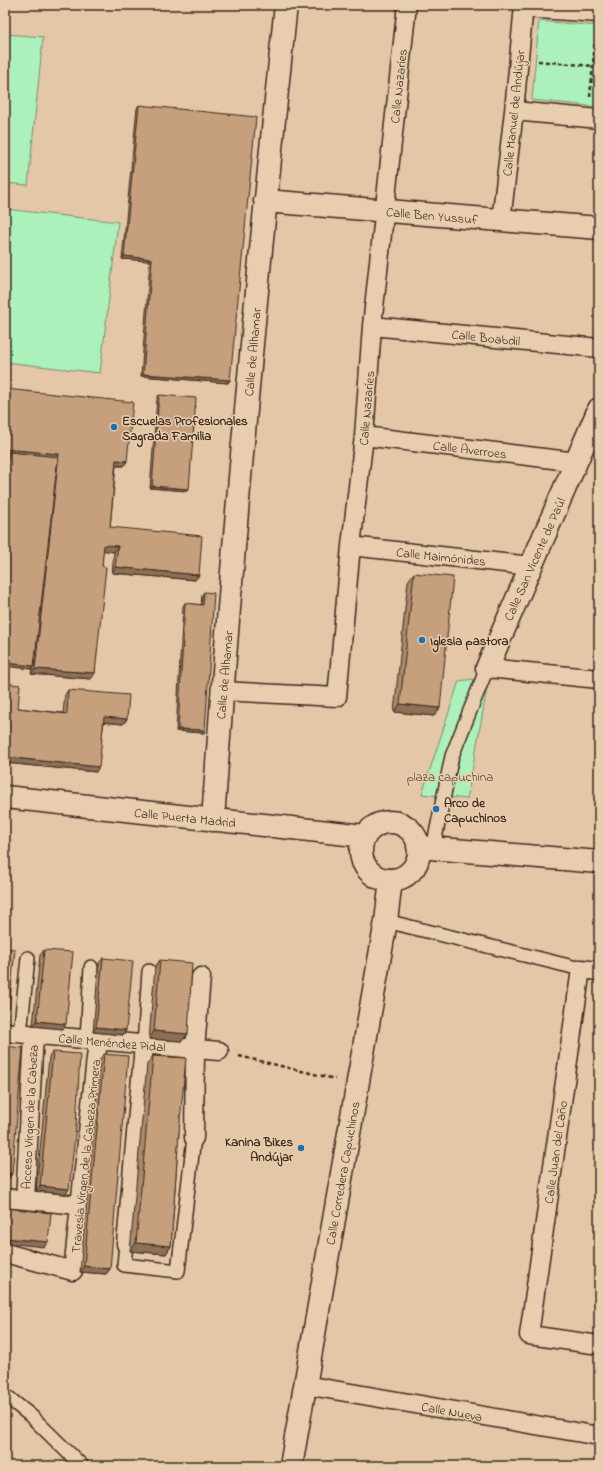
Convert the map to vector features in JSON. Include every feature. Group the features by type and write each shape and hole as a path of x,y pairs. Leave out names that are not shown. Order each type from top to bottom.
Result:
{"street":[{"name":"Calle de Alhamar","path":"213,820 222,691 265,201 286,5"},
{"name":"Calle Nazaríes","path":"222,691 337,697 351,546 364,436 372,326 407,5"},
{"path":"524,6 599,13"},
{"name":"Calle Manuel de Andújar","path":"501,221 514,111 524,6"},
{"path":"514,111 594,118"},
{"name":"Calle Ben Yussuf","path":"265,201 599,228"},
{"name":"Calle Boabdil","path":"372,326 599,348"},
{"name":"Calle San Vicente de Paúl","path":"425,847 452,756 487,668 599,409"},
{"name":"Calle Averroes","path":"364,436 577,462"},
{"name":"Calle Maimónides","path":"351,546 531,566"},
{"path":"487,668 599,679"},
{"name":"Calle Puerta Madrid","path":"5,797 365,836"},
{"path":"425,847 412,870 403,877 391,880 376,877 368,870 363,861 361,851 365,836 375,827 381,824 395,823 408,829 425,847 599,862"},
{"name":"Calle Corredera Capuchinos","path":"291,1466 386,921 391,880"},
{"path":"386,921 581,969 599,970"},
{"path":"20,1034 28,958"},
{"path":"92,968 93,1040"},
{"name":"Calle Juan del Caño","path":"581,969 530,1334 599,1345"},
{"path":"149,971 144,1045 124,1265 178,1270 194,1138 195,1049 201,977"},
{"name":"Calle Menéndez Pidal","path":"20,1034 219,1051"},
{"name":"Acceso Virgen de la Cabeza","path":"20,1034 25,1200"},
{"name":"Travesía Virgen de la Cabeza Primera","path":"5,1253 72,1271 93,1040"},
{"path":"5,1198 79,1205"},
{"name":"Calle Nueva","path":"305,1386 599,1436"},
{"path":"5,1395 31,1416 82,1466"}],"path":[{"path":"594,118 593,66 599,13"},
{"path":"519,59 593,66"},
{"path":"219,1051 357,1084"}],"green space":[{"path":"539,21 599,26 599,107 532,100"},
{"path":"5,34 43,37 28,185 5,183"},
{"path":"5,209 118,222 100,373 5,362"},
{"name":"plaza capuchina","path":"489,677 467,799 422,794 459,681"}],"building":[{"path":"139,105 256,117 230,380 143,374 152,259 124,256"},
{"path":"5,389 133,402 127,461 116,460 110,527 202,536 199,575 115,567 118,546 104,545 102,566 106,567 95,673 35,669 59,454 5,449"},
{"path":"159,395 196,398 189,489 152,486"},
{"path":"9,452 58,457 34,666 5,663 5,492"},
{"name":"Iglesia pastora","path":"414,573 453,577 440,708 400,704"},
{"path":"204,592 214,593 205,730 178,729 185,603 203,605"},
{"path":"5,683 20,685 18,708 67,714 68,690 129,695 127,719 104,717 99,767 5,757"},
{"path":"5,948 15,949 8,1020 5,1020"},
{"path":"44,950 73,952 66,1024 37,1021"},
{"path":"103,958 133,961 126,1030 96,1027"},
{"path":"160,960 192,963 188,1034 154,1031"},
{"path":"5,1046 23,1048 12,1174 5,1173"},
{"path":"53,1052 80,1054 76,1127 69,1189 40,1186"},
{"path":"104,1054 128,1056 110,1269 84,1266"},
{"path":"153,1056 186,1058 171,1246 136,1243"},
{"path":"5,1208 51,1213 48,1242 5,1238"}],"place":[{"name":"Escuelas Profesionales Sagrada Familia","path":"114,427"},
{"name":"Iglesia pastora","path":"422,640"},
{"name":"Arco de Capuchinos","path":"436,809"},
{"name":"Kanina Bikes Andújar","path":"301,1148"}]}
